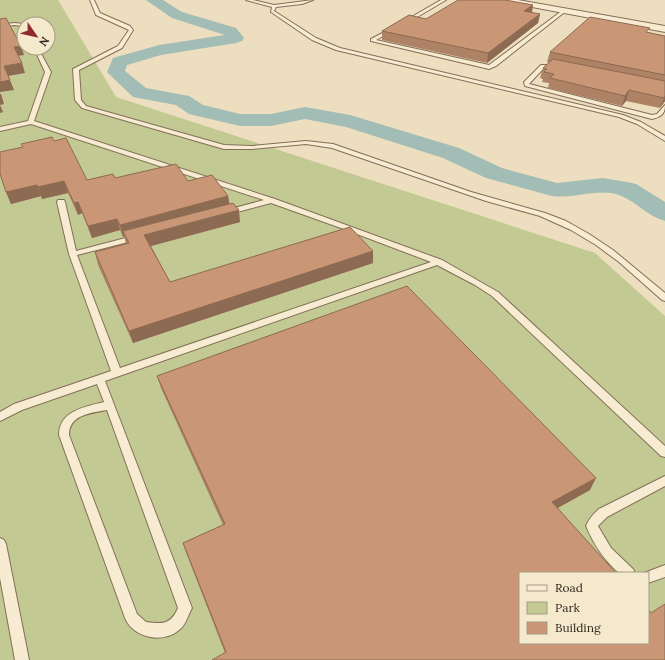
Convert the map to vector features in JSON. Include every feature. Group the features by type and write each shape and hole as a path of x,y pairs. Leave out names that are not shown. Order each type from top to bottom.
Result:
{"street":[{"path":"505,0 665,29"}],"lane":[{"path":"92,0 98,14 128,27 131,30 120,47 82,64 76,69 78,100 84,107 224,147 244,148 312,142 334,146 491,201 530,211 565,223 625,263 665,298"},
{"path":"248,0 274,6 302,3 311,0"},
{"path":"444,0 373,41 490,67 564,11"},
{"path":"274,6 272,11 287,23 314,39 338,49 621,116 639,123 665,139"},
{"path":"0,26 16,24"},
{"path":"31,122 48,72 40,56"},
{"path":"564,68 543,66 526,83 526,85 652,117 659,114 665,107"},
{"path":"0,128 31,122 273,200 439,262 480,283 495,294 665,453"},
{"path":"219,215 273,200"},
{"path":"61,202 73,254 116,374"},
{"path":"73,254 142,235"},
{"path":"0,417 18,407 439,262"},
{"path":"100,380 110,405 185,608 182,618 174,628 163,631 143,630 132,618 64,435 65,425 69,419 81,413 110,405"},
{"path":"627,572 619,566 598,542 592,526 596,519 603,513 665,481"},
{"path":"0,544 22,660"},
{"path":"649,578 665,571"}],"green space":[{"path":"0,0 58,0 116,97 595,253 665,316 665,660 0,660"}],"building":[{"path":"458,0 505,0 533,5 524,11 540,14 488,53 382,31 409,15 426,19"},
{"path":"590,17 650,28 646,32 665,36 665,75 550,52"},
{"path":"6,18 16,37 16,47 14,47 16,56 18,56 22,63 4,66 10,80 0,82 0,19"},
{"path":"553,59 665,81 665,96 664,98 629,90 625,96 550,78 554,74 544,72 547,69 543,68"},
{"path":"52,137 54,141 66,138 87,180 113,174 115,178 176,164 188,181 212,175 228,196 120,225 117,219 88,226 78,202 74,203 64,181 6,192 0,174 0,152 23,147 21,144"},
{"path":"233,203 239,210 144,235 170,282 350,227 373,251 129,331 95,252 129,243 123,231"},
{"path":"407,286 596,478 552,502 615,572 519,572 519,644 649,644 649,610 651,613 665,604 665,660 212,660 226,652 183,543 225,524 157,376"}],"waterway":[{"path":"153,0 177,15 230,31 236,38 206,44 159,50 119,62 116,72 140,93 182,100 196,110 240,120 271,120 305,113 350,121 451,153 494,173 557,190 603,185 627,189 665,213"}]}
